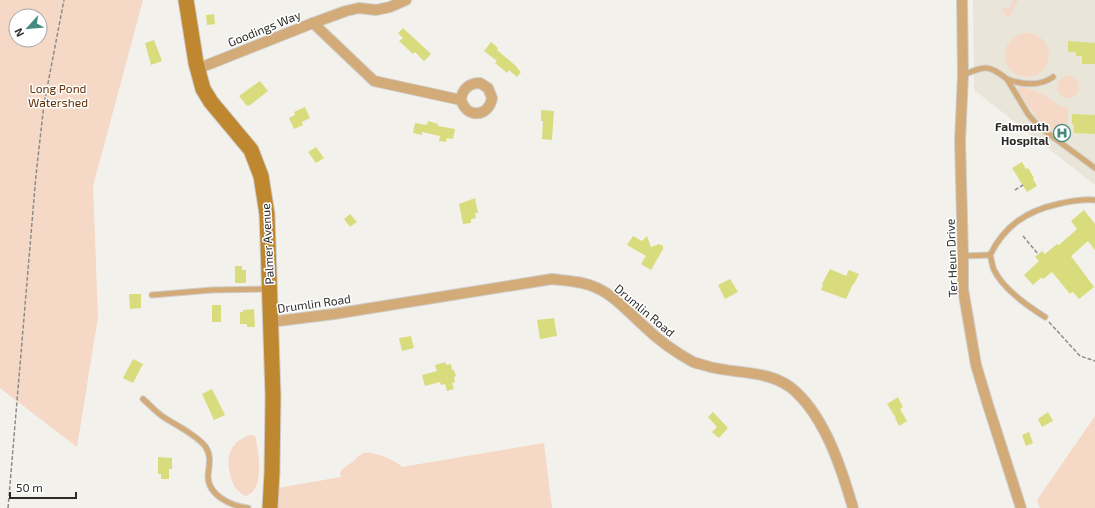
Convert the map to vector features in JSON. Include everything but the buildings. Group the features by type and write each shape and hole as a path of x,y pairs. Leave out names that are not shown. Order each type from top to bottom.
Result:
{"main road":[{"name":"Palmer Avenue","path":"186,0 197,68 203,89 211,102 251,150 261,176 267,214 273,396 270,508"}],"street":[{"path":"313,23 346,11 359,8 376,10 383,9 406,0"},
{"name":"Ter Heun Drive","path":"962,0 963,75 960,140 963,289 976,366 1021,508"},
{"name":"Goodings Way","path":"197,68 313,23 374,81 461,100"},
{"name":"Drumlin Road","path":"270,322 552,279 576,281 597,288 610,296 669,347 694,363 725,370 750,372 778,380 795,390 808,404 823,427 853,508"}],"lane":[{"path":"963,75 979,68 990,68 994,69 1007,79 1016,82 1035,84 1043,83 1053,77"},
{"path":"1007,79 1028,114 1038,126 1095,168"},
{"path":"1045,317 1022,302 1003,283 994,270 990,255 995,245 1004,234 1020,218 1031,212 1042,207 1070,201 1095,200"},
{"path":"963,256 990,255"},
{"path":"152,296 212,290 269,289"},
{"path":"143,399 160,415 198,440 205,447 209,455 208,478 216,495 240,507 248,508"}],"path":[{"path":"8,508 36,175 44,104 64,0"},
{"path":"1015,190 1023,185"},
{"path":"1023,236 1038,254"},
{"path":"1045,317 1080,356 1095,361"}],"shaded area":[{"name":"Falmouth Hospital","path":"973,0 1095,0 1095,185 974,90"}],"green space":[{"name":"Long Pond Watershed","path":"0,0 143,0 93,186 98,317 77,447 0,388"},
{"path":"1014,0 1018,0 1010,16 1007,17 1003,8 1005,7 1009,9"},
{"path":"1027,33 1039,37 1045,43 1049,55 1045,67 1039,73 1027,77 1015,73 1009,67 1005,55 1009,43 1015,37"},
{"path":"1068,76 1076,79 1079,87 1076,95 1068,98 1060,95 1057,87 1060,79"},
{"path":"1021,86 1043,94 1059,106 1068,107 1067,135 1056,136 1038,119 1018,91 1019,87"},
{"path":"1095,416 1095,508 1040,508 1037,500"},
{"path":"250,435 255,436 258,451 259,470 256,486 252,492 246,496 238,491 233,484 228,464 230,452 233,446 243,438"},
{"path":"544,443 552,508 276,508 278,488 341,477 340,473 342,470 364,453 373,453 384,457 402,467"}],"place":[{"name":"Falmouth Hospital","path":"1062,133"}]}
